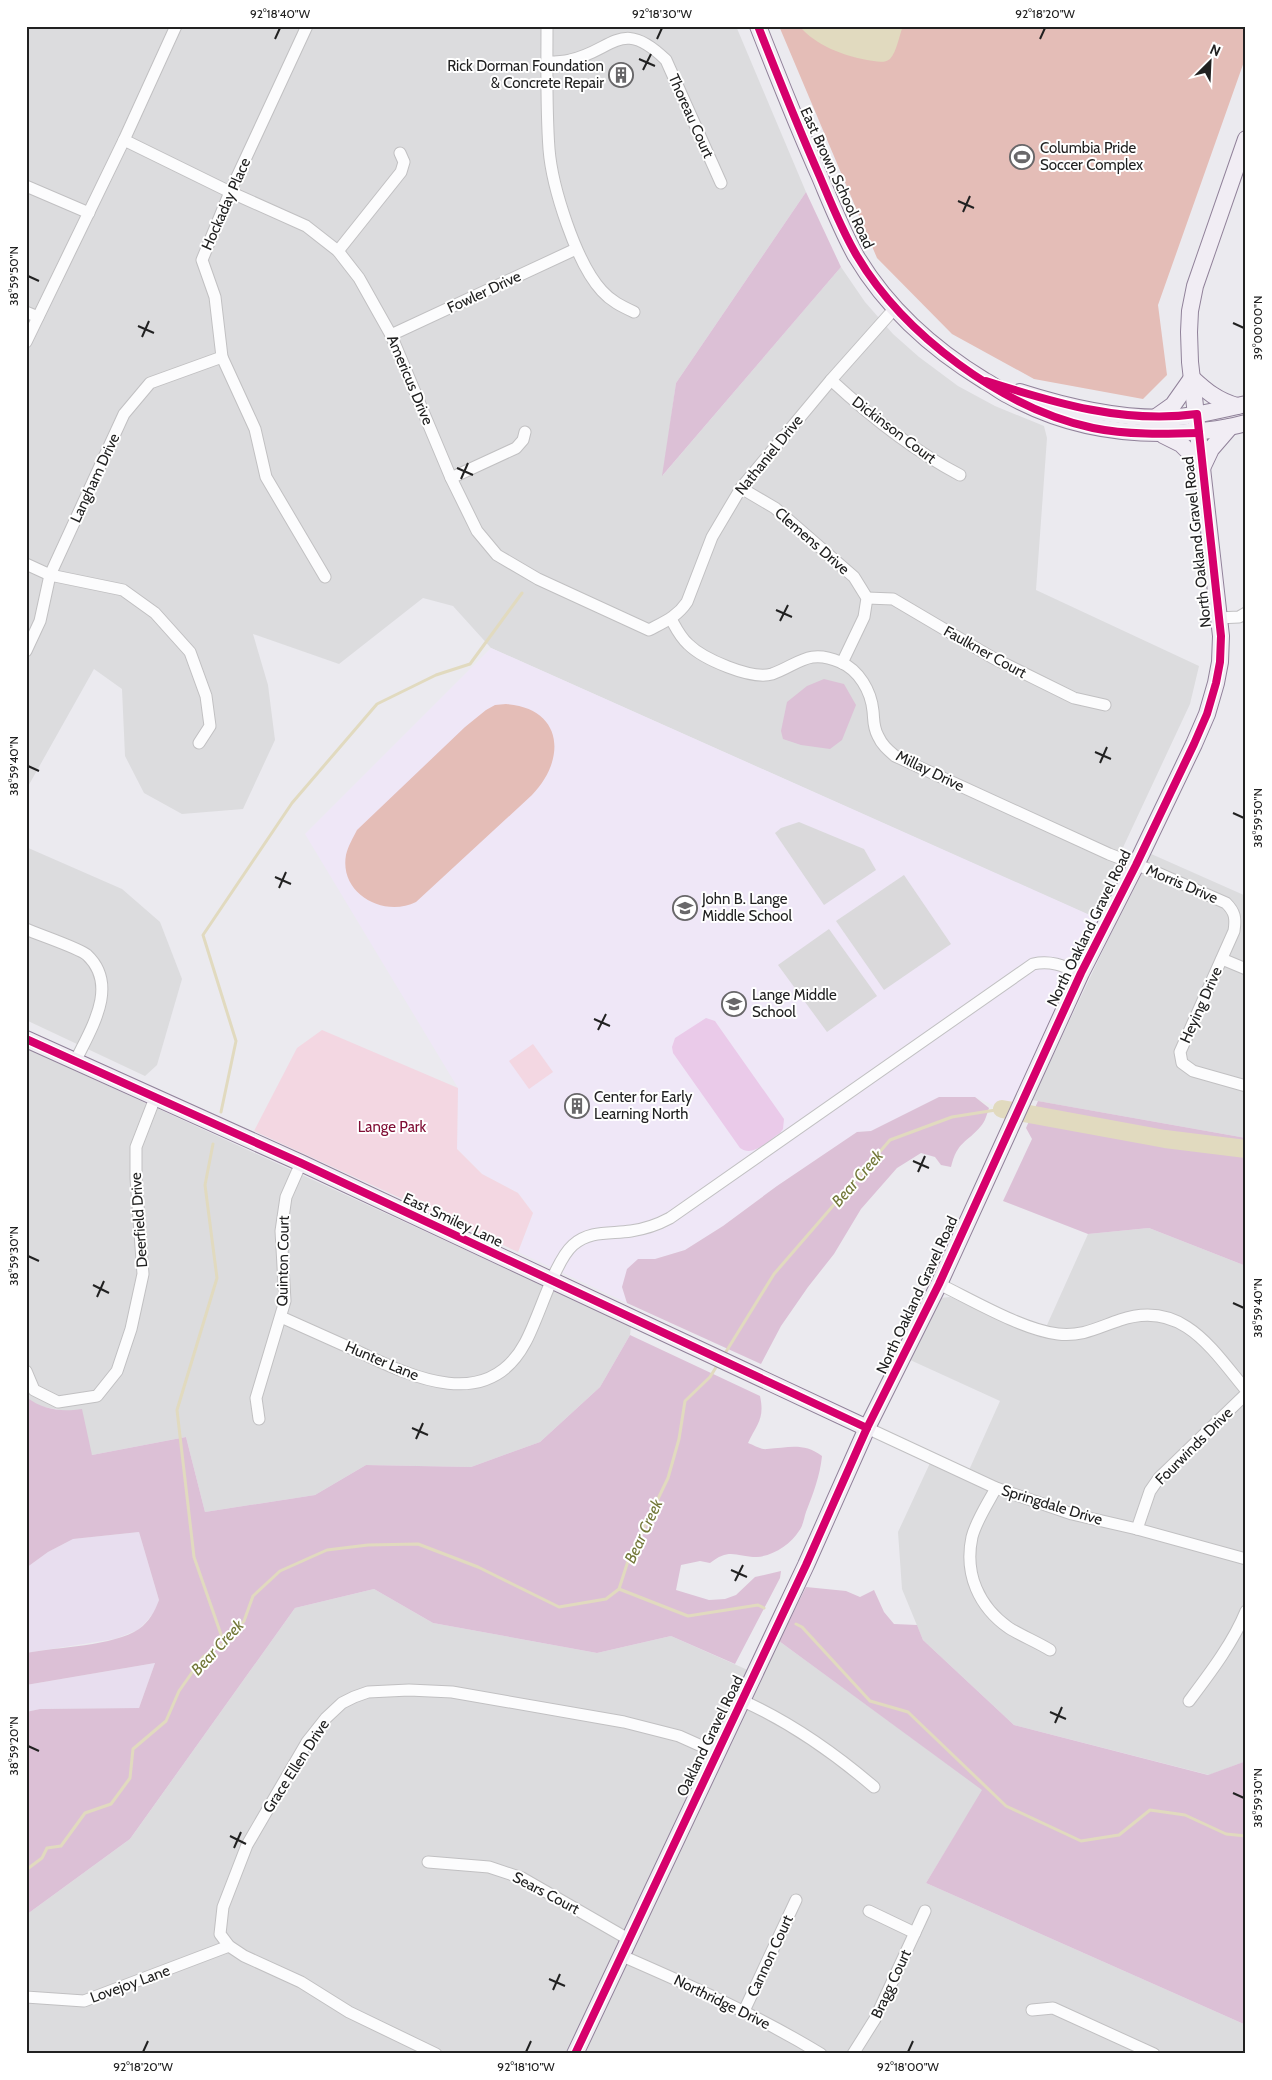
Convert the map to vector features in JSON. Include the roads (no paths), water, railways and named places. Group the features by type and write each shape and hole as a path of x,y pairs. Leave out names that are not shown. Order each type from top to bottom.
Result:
{"street":[{"path":"26,342 124,140 176,26"},
{"name":"Hockaday Place","path":"307,26 230,192 202,260 215,297 222,358 255,430 266,477 325,577"},
{"path":"547,26 549,150 557,192 576,249 601,290 616,304 634,312"},
{"name":"East Brown School Road","path":"758,26 792,113 856,256 895,308 952,360 1008,395 1065,420 1094,428 1126,433 1161,433 1199,432 1238,425"},
{"name":"Thoreau Court","path":"547,62 571,60 620,38 635,39 658,52 666,60 721,182"},
{"name":"North Oakland Gravel Road","path":"868,1428 939,1284 1081,973 1136,865 1207,714 1220,662 1221,636 1192,378 1189,332 1190,311 1195,286 1246,139"},
{"name":"Americus Drive","path":"124,140 230,192 306,226 338,250 359,278 392,335 451,478 477,531 497,555 538,579 648,630 671,619"},
{"path":"338,250 401,172 404,162 400,153"},
{"path":"26,186 89,213"},
{"name":"Fowler Drive","path":"392,335 576,249"},
{"name":"Nathaniel Drive","path":"671,619 681,611 687,602 712,537 742,488 895,308"},
{"path":"26,312 38,317"},
{"name":"Langham Drive","path":"26,651 40,620 50,575 124,414 150,383 222,358"},
{"path":"1156,417 1173,404 1192,378 1208,394 1224,402 1242,405"},
{"name":"Dickinson Court","path":"832,380 877,421 912,447 960,474"},
{"name":"East Brown School Road","path":"986,381 1074,408 1114,414 1156,417 1197,414"},
{"path":"1197,414 1242,405"},
{"path":"1161,433 1181,444 1202,466 1215,443 1238,425"},
{"path":"451,478 516,448 523,440 525,432"},
{"name":"Clemens Drive","path":"742,488 775,508 854,577 867,598"},
{"path":"26,564 50,575 123,590 155,613 190,652 206,696 210,726 199,743"},
{"path":"842,663 864,617 867,598"},
{"name":"Faulkner Court","path":"867,598 893,599 993,658 1074,698 1105,705"},
{"path":"1218,618 1239,616 1246,613"},
{"name":"Millay Drive","path":"671,619 681,637 696,651 740,672 752,675 773,673 796,661 807,658 820,657 842,663 855,673 864,684 870,696 873,722 877,736 884,748 895,756 1136,865"},
{"name":"Morris Drive","path":"1136,865 1226,902 1236,919 1234,931 1222,959"},
{"path":"26,929 86,955 98,970 103,986 99,1012 75,1062"},
{"path":"1222,959 1246,969"},
{"name":"Heying Drive","path":"1222,959 1180,1052 1182,1063 1193,1071 1246,1086"},
{"name":"Hunter Lane","path":"281,1317 408,1374 435,1382 465,1384 489,1378 510,1364 524,1344 564,1257 572,1246 582,1238 606,1232 641,1230 656,1226 670,1218 1033,964 1056,963 1081,973"},
{"name":"East Smiley Lane","path":"26,1039 301,1163 868,1428"},
{"name":"Deerfield Drive","path":"26,1370 34,1390 58,1402 98,1396 117,1372 131,1329 143,1274 136,1178 136,1147 155,1098"},
{"name":"Quinton Court","path":"259,1419 256,1398 285,1300 281,1231 286,1197 301,1163"},
{"path":"939,1284 1038,1330 1059,1334 1081,1334 1131,1316 1149,1314 1170,1318 1189,1327 1208,1343 1246,1390"},
{"name":"Fourwinds Drive","path":"1137,1528 1150,1491 1159,1478 1246,1394"},
{"name":"Springdale Drive","path":"868,1428 996,1488 1072,1514 1137,1528 1246,1559"},
{"name":"Oakland Gravel Road","path":"574,2054 743,1701 868,1428"},
{"path":"996,1488 973,1536 969,1562 974,1587 988,1610 1010,1628 1050,1650"},
{"path":"1189,1701 1223,1652 1246,1611"},
{"name":"Grace Ellen Drive","path":"230,1946 220,1934 221,1920 232,1882 247,1845 307,1742 326,1718 342,1703 354,1697 368,1692 410,1690 452,1692 624,1722 679,1736 717,1753"},
{"path":"743,1701 768,1712 812,1738 874,1788"},
{"name":"Sears Court","path":"428,1862 489,1867 522,1878 628,1938"},
{"name":"Cannon Court","path":"744,2011 796,1900"},
{"path":"869,1911 915,1933"},
{"name":"Bragg Court","path":"853,2054 875,2019 925,1911"},
{"path":"230,1946 244,1956 301,1982 349,2012 436,2054"},
{"name":"Lovejoy Lane","path":"26,1997 84,2001 230,1946"},
{"name":"Northridge Drive","path":"620,1955 744,2011 788,2033 821,2054"},
{"path":"1032,2010 1053,2008 1140,2051 1154,2054"}],"waterway":[{"path":"221,1112 236,1041 203,935 292,803 377,704 436,675 470,664 522,593"},
{"name":"Bear Creek","path":"724,1355 774,1274 890,1140 952,1117 1002,1109"},
{"name":"Bear Creek","path":"1002,1109 1165,1139 1246,1149"},
{"path":"213,1144 205,1185 217,1278 177,1410 194,1557 224,1643"},
{"name":"Bear Creek","path":"26,1870 42,1858 47,1848 61,1846 85,1813 111,1804 130,1778 133,1749 166,1721 179,1691 203,1657 224,1643 244,1621 253,1596 280,1571 327,1550 368,1545 418,1544 478,1567 559,1607 606,1599 619,1589 628,1561 668,1478 679,1439 685,1401 710,1377 718,1364"},
{"path":"619,1589 688,1616 758,1605 764,1608"},
{"path":"796,1624 802,1627 870,1701 908,1712 1006,1806 1081,1841 1119,1835 1150,1810 1185,1815 1226,1834 1246,1836"}],"place":[{"name":"Rick Dorman Foundation & Concrete Repair","path":"621,75"},
{"name":"Columbia Pride Soccer Complex","path":"1022,157"},
{"name":"John B. Lange Middle School","path":"685,908"},
{"name":"Lange Middle School","path":"734,1004"},
{"name":"Center for Early Learning North","path":"577,1106"}],"park label":[{"name":"Lange Park","path":"392,1127"}]}
